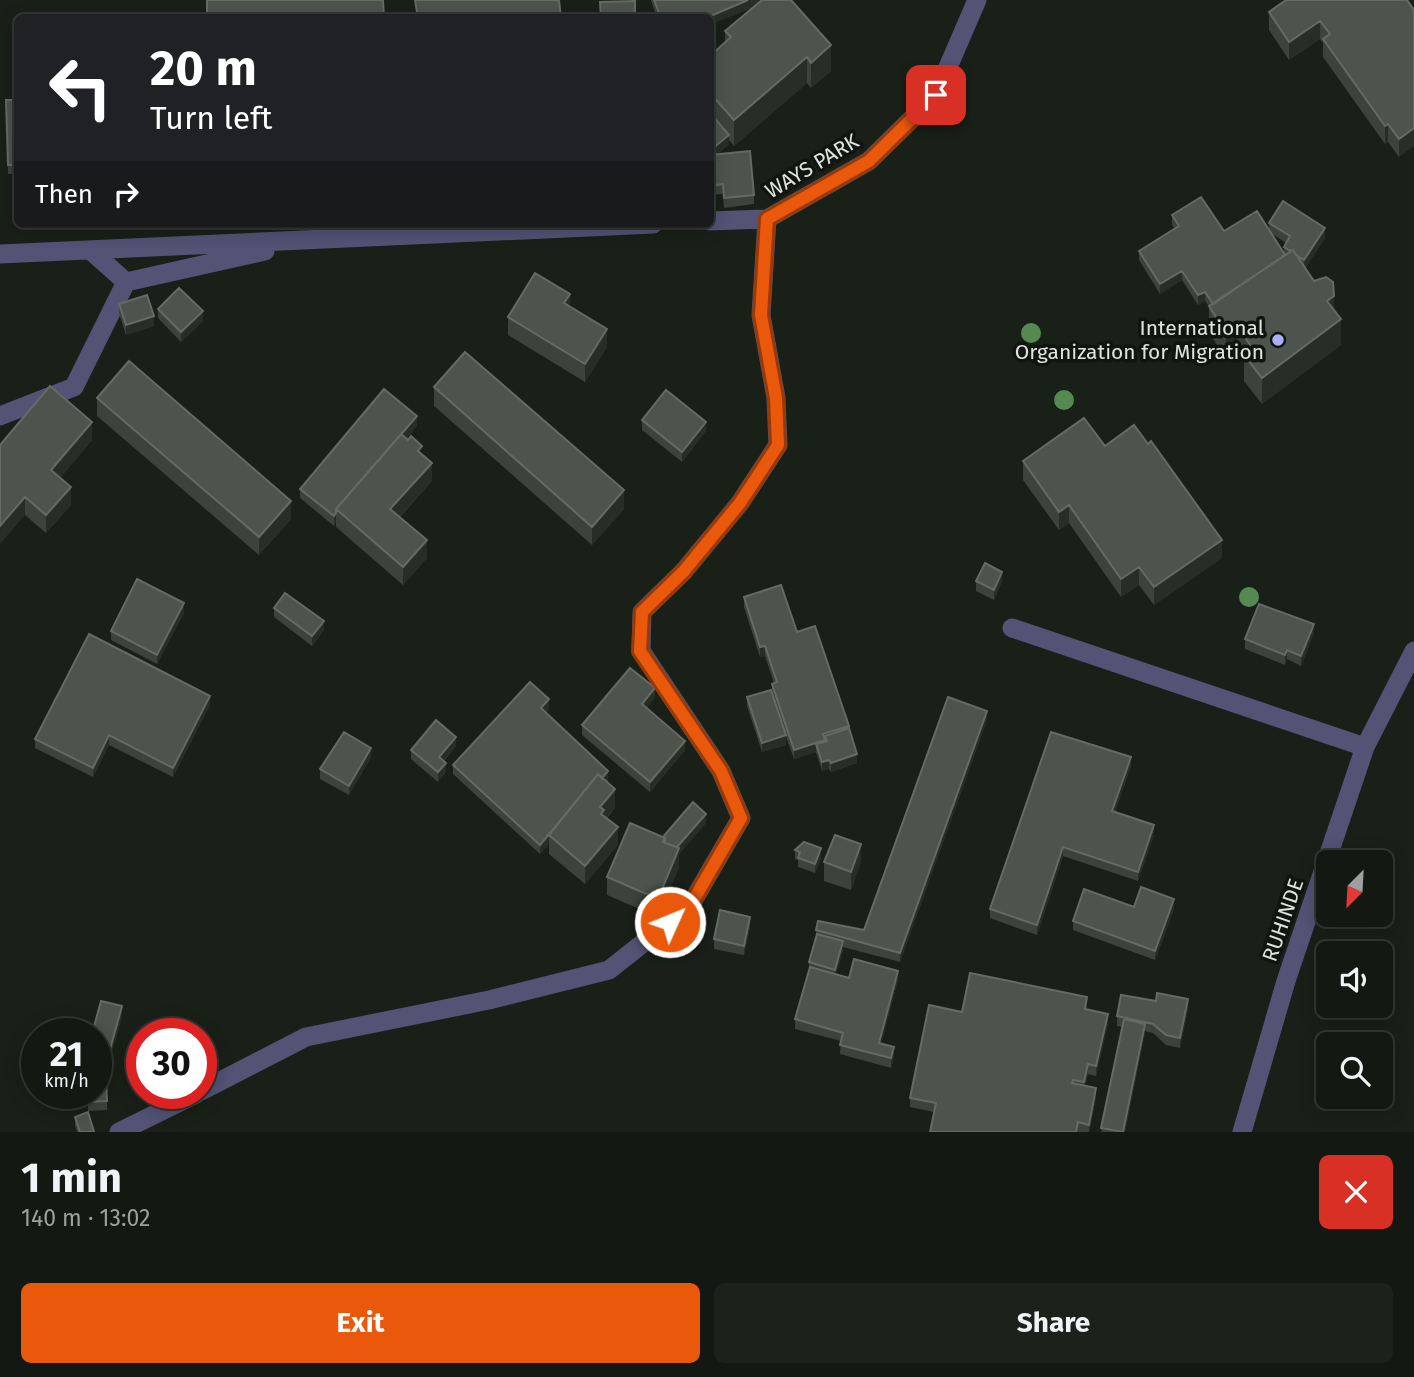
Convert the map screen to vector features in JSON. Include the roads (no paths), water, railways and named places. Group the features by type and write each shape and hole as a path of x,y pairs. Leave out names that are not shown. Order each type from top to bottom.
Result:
{"street":[{"name":"WAYS PARK","path":"714,221 767,219 869,161 936,95 977,0"},
{"path":"217,1083 306,1037 489,1000 609,970 690,906 741,818 721,771 640,651 642,612 684,571 740,503 778,445 776,398 761,315 767,219"},
{"path":"0,254 568,228"},
{"path":"126,282 313,240"},
{"path":"90,250 126,282"},
{"path":"0,416 74,387 126,282"},
{"path":"1012,628 1365,747"},
{"name":"RUHINDE","path":"1242,1132 1286,981 1365,747 1414,651"},
{"path":"119,1132 166,1109"}],"place":[{"name":"International Organization for Migration","path":"1278,340"}]}
